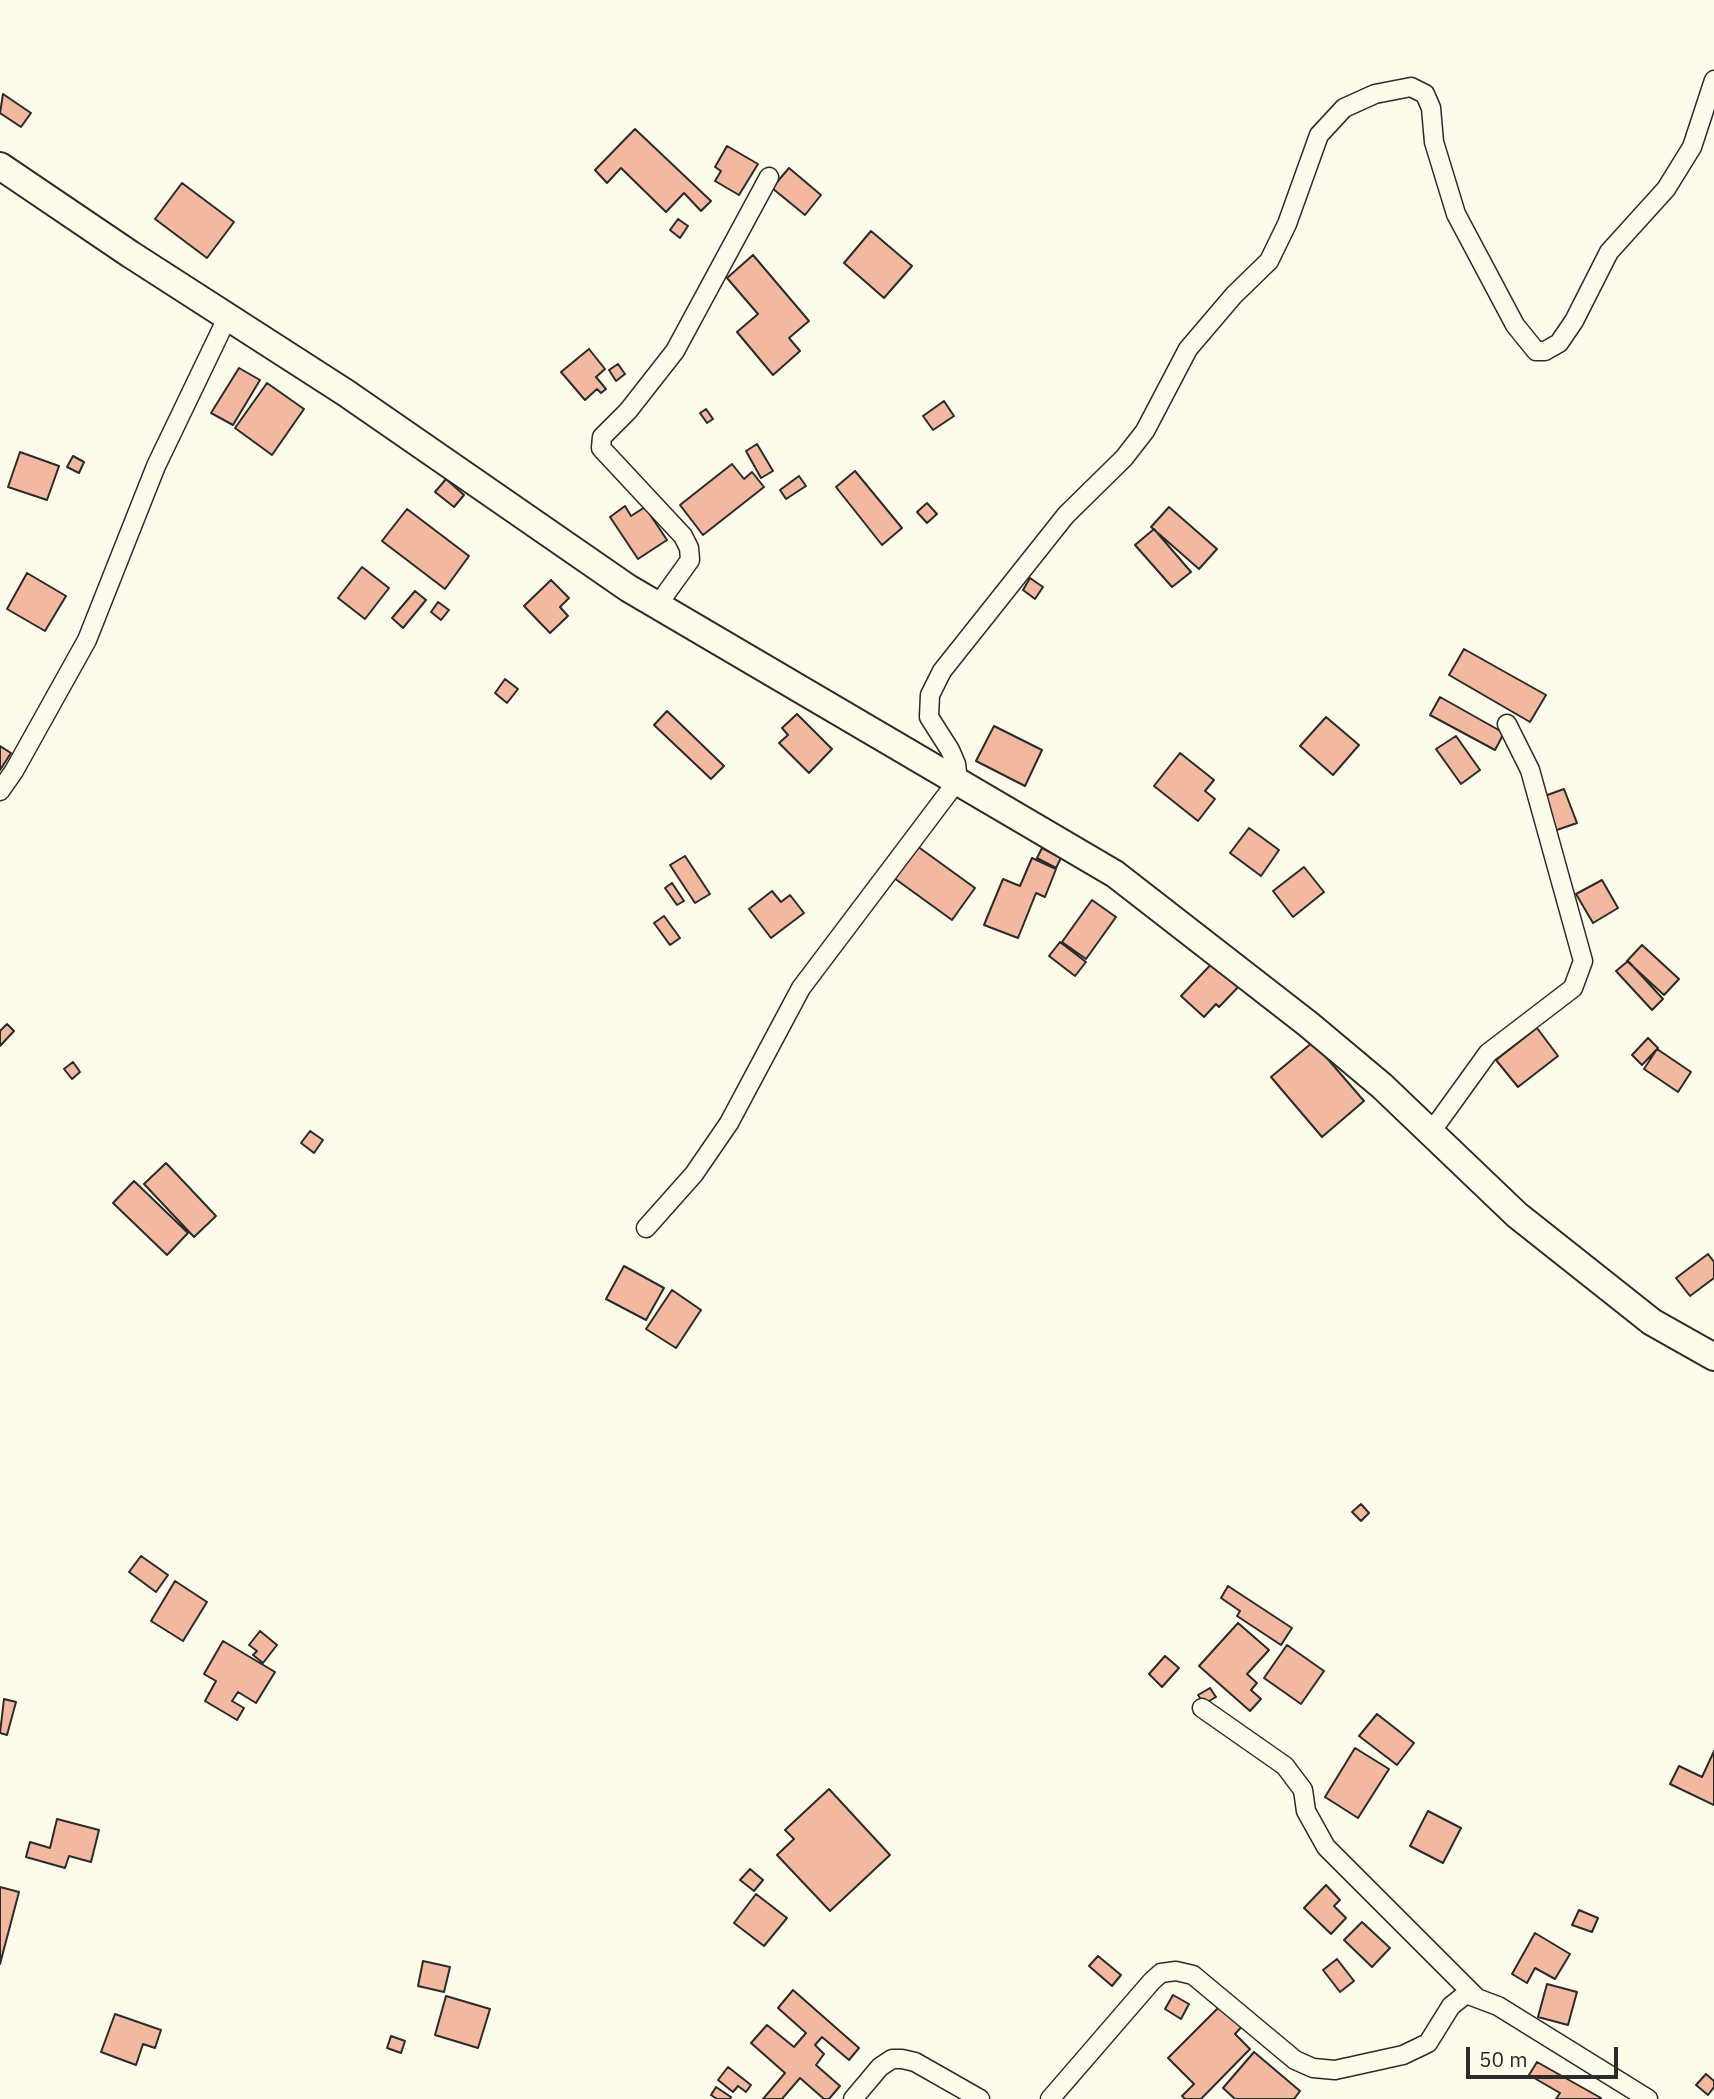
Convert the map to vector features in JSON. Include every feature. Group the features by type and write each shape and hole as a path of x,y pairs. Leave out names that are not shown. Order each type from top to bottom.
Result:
{"street":[{"path":"646,1228 694,1174 729,1123 801,988 958,780 957,764 929,717 930,695 942,671 1066,515 1124,458 1145,431 1188,349 1234,295 1269,261 1287,224 1319,135 1344,108 1374,94 1411,87 1425,94 1431,108 1434,142 1456,214 1516,325 1536,351 1545,351 1559,343 1574,321 1609,252 1666,189 1692,147 1714,80"},
{"path":"0,166 228,316 657,606 1115,874 1308,1024 1431,1132 1517,1215 1652,1322 1714,1357"},
{"path":"657,606 690,560 689,548 682,536 601,448 602,437 628,411 675,351 769,177"},
{"path":"0,791 14,771 87,640 156,466 228,316"},
{"path":"1431,1132 1488,1053 1573,988 1583,961 1530,770 1507,724"},
{"path":"1202,1708 1285,1766 1303,1790 1306,1811 1326,1847 1475,1996"},
{"path":"1050,2099 1161,1973 1176,1971 1193,1975 1295,2060 1313,2068 1335,2070 1404,2055 1428,2043 1451,2006 1466,1994 1498,2006 1648,2099"},
{"path":"853,2099 880,2067 892,2059 915,2062 980,2099"}],"building":[{"path":"3,94 31,113 21,127 0,113"},
{"path":"635,129 711,201 701,211 684,193 666,212 621,168 607,183 595,170"},
{"path":"727,146 758,164 739,195 715,181 721,171 715,167"},
{"path":"789,168 821,195 805,215 772,188"},
{"path":"182,183 234,222 207,258 155,219"},
{"path":"678,219 688,226 680,238 670,230"},
{"path":"871,231 912,266 884,298 844,263"},
{"path":"753,255 809,321 789,338 800,351 773,375 737,332 758,314 727,278"},
{"path":"589,349 605,369 596,377 606,389 601,393 597,389 585,400 561,372"},
{"path":"618,364 625,374 616,381 609,370"},
{"path":"239,368 260,380 233,425 211,413"},
{"path":"267,383 304,409 272,455 235,428"},
{"path":"944,401 954,416 933,430 923,416"},
{"path":"706,409 713,419 707,423 700,413"},
{"path":"757,444 773,471 761,478 746,451"},
{"path":"20,452 59,466 47,500 8,487"},
{"path":"73,456 84,462 79,473 67,467"},
{"path":"732,464 744,479 752,472 764,487 703,535 680,505"},
{"path":"855,471 902,528 882,545 836,487"},
{"path":"799,476 806,486 786,499 780,490"},
{"path":"446,479 464,495 454,507 435,492"},
{"path":"927,503 937,514 927,523 917,512"},
{"path":"625,506 631,516 645,507 667,540 638,559 610,517"},
{"path":"1169,507 1217,549 1199,569 1151,527"},
{"path":"407,509 469,556 445,589 382,541"},
{"path":"1154,529 1191,572 1172,587 1135,545"},
{"path":"362,567 389,588 365,619 338,598"},
{"path":"27,573 66,596 45,631 7,609"},
{"path":"1030,578 1043,587 1035,599 1023,590"},
{"path":"551,580 569,598 560,607 568,616 550,633 524,606"},
{"path":"415,591 426,600 403,628 392,618"},
{"path":"438,602 449,610 441,620 431,612"},
{"path":"1464,649 1546,695 1530,722 1449,675"},
{"path":"505,679 518,689 507,703 495,693"},
{"path":"1440,697 1504,733 1495,750 1430,715"},
{"path":"667,711 724,766 711,779 654,725"},
{"path":"797,714 832,749 809,773 779,743 788,735 782,728"},
{"path":"1326,717 1359,745 1333,775 1300,746"},
{"path":"994,726 1042,750 1025,786 976,761"},
{"path":"1456,736 1480,770 1461,784 1436,749"},
{"path":"0,746 11,753 0,770"},
{"path":"1180,753 1214,780 1205,791 1215,799 1198,821 1154,786"},
{"path":"1564,789 1577,823 1551,832 1539,798"},
{"path":"1249,828 1279,850 1261,876 1230,853"},
{"path":"917,846 975,888 952,920 894,878"},
{"path":"1042,848 1061,858 1056,868 1037,858"},
{"path":"685,856 710,894 695,903 670,865"},
{"path":"1032,858 1056,869 1045,897 1036,893 1018,938 984,925 1003,879 1020,886"},
{"path":"1304,867 1324,892 1293,917 1273,891"},
{"path":"1602,880 1618,908 1593,923 1576,894"},
{"path":"672,883 684,901 677,905 665,888"},
{"path":"772,891 781,902 790,895 804,913 771,938 749,909"},
{"path":"1092,900 1116,917 1086,959 1062,942"},
{"path":"664,916 680,938 670,945 654,923"},
{"path":"1060,942 1086,962 1075,976 1049,956"},
{"path":"1642,945 1679,979 1664,995 1627,961"},
{"path":"1218,957 1244,981 1219,1007 1216,1004 1204,1017 1181,996"},
{"path":"1628,961 1663,999 1652,1010 1616,971"},
{"path":"7,1024 14,1031 0,1046 0,1031"},
{"path":"1537,1028 1558,1056 1518,1087 1496,1060"},
{"path":"1648,1038 1658,1048 1642,1065 1632,1055"},
{"path":"1313,1042 1364,1101 1322,1137 1271,1077"},
{"path":"1657,1049 1691,1072 1678,1092 1644,1069"},
{"path":"73,1062 80,1072 72,1079 64,1069"},
{"path":"310,1131 323,1140 314,1153 301,1143"},
{"path":"166,1163 216,1216 194,1237 144,1184"},
{"path":"134,1181 188,1233 167,1255 113,1203"},
{"path":"1708,1254 1714,1262 1714,1278 1690,1296 1676,1278"},
{"path":"624,1266 664,1288 646,1320 606,1299"},
{"path":"672,1290 701,1310 676,1348 646,1329"},
{"path":"1361,1504 1369,1513 1361,1521 1352,1512"},
{"path":"141,1556 168,1575 156,1592 129,1572"},
{"path":"175,1581 207,1602 183,1641 151,1621"},
{"path":"1228,1586 1292,1628 1281,1645 1237,1616 1240,1611 1221,1598"},
{"path":"1238,1623 1269,1650 1247,1674 1257,1683 1251,1690 1261,1699 1250,1711 1199,1666"},
{"path":"260,1631 277,1645 263,1663 253,1655 257,1651 249,1645"},
{"path":"223,1641 275,1672 256,1703 238,1692 232,1701 244,1708 237,1720 205,1701 216,1681 204,1674"},
{"path":"1287,1645 1324,1671 1301,1704 1264,1678"},
{"path":"1165,1656 1179,1668 1162,1687 1149,1674"},
{"path":"1210,1688 1216,1697 1204,1704 1198,1695"},
{"path":"4,1699 16,1702 7,1735 0,1733"},
{"path":"1377,1714 1414,1743 1397,1765 1359,1736"},
{"path":"1355,1748 1389,1769 1358,1818 1325,1797"},
{"path":"1714,1751 1714,1805 1670,1784 1679,1766 1702,1777"},
{"path":"829,1789 890,1855 830,1911 777,1855 794,1839 785,1830"},
{"path":"1428,1811 1461,1828 1443,1863 1410,1846"},
{"path":"57,1819 99,1830 91,1862 69,1856 65,1868 26,1857 30,1842 50,1848"},
{"path":"750,1869 763,1880 754,1891 740,1880"},
{"path":"1326,1885 1340,1900 1334,1906 1346,1918 1331,1934 1304,1908"},
{"path":"0,1887 19,1892 0,1964"},
{"path":"756,1894 787,1918 764,1946 734,1923"},
{"path":"1579,1910 1598,1918 1592,1932 1572,1925"},
{"path":"1362,1922 1390,1948 1372,1967 1344,1940"},
{"path":"1535,1933 1570,1954 1555,1979 1535,1968 1527,1983 1512,1974"},
{"path":"1098,1956 1121,1975 1112,1986 1089,1966"},
{"path":"1337,1959 1354,1981 1340,1992 1323,1970"},
{"path":"423,1961 450,1967 444,1992 418,1986"},
{"path":"1547,1984 1577,1992 1568,2025 1538,2017"},
{"path":"793,1990 859,2048 849,2060 822,2037 815,2045 824,2054 816,2065 840,2086 829,2099 824,2099 800,2078 782,2099 763,2099 785,2073 751,2043 767,2025 794,2047 806,2033 778,2008"},
{"path":"1173,1995 1189,2004 1181,2019 1165,2009"},
{"path":"446,1996 490,2009 478,2048 435,2035"},
{"path":"1222,2004 1244,2024 1235,2034 1250,2049 1201,2099 1185,2099 1182,2096 1194,2084 1168,2058"},
{"path":"115,2014 161,2030 155,2048 143,2044 136,2065 101,2052"},
{"path":"391,2036 405,2041 401,2053 387,2048"},
{"path":"1254,2052 1300,2091 1294,2099 1235,2099 1223,2088"},
{"path":"1537,2062 1601,2099 1556,2099 1560,2093 1529,2075"},
{"path":"728,2067 751,2085 746,2092 738,2086 733,2092 718,2080"},
{"path":"1706,2074 1714,2081 1714,2087 1708,2095 1696,2085"},
{"path":"716,2087 731,2097 730,2099 717,2099 711,2095"}]}
